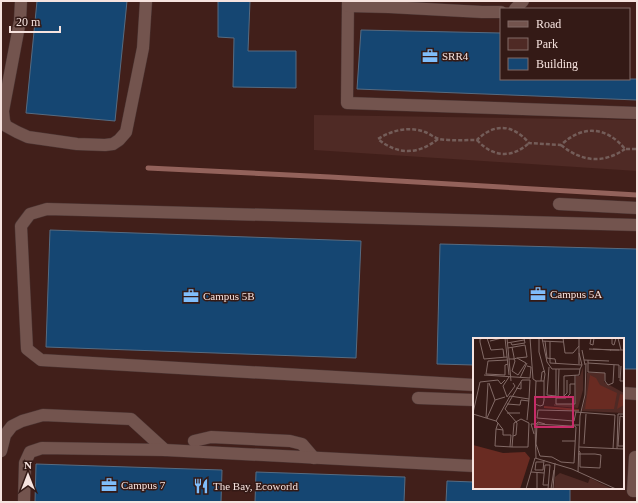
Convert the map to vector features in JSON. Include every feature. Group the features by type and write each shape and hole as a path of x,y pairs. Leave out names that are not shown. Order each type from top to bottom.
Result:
{"lane":[{"path":"21,1 20,21 3,111 6,126 28,137 77,144 106,145 113,144 126,132 143,48 146,1"},
{"path":"500,12 482,7 348,4 346,103 637,113"},
{"path":"559,204 637,208"},
{"path":"473,385 40,360 27,349 21,226 30,214 47,209 637,225"},
{"path":"624,393 637,394"},
{"path":"418,398 473,400"},
{"path":"2,446 5,435 12,426 22,421 43,415 131,419 165,450"},
{"path":"194,441 212,437 290,441 302,444 314,458"},
{"path":"24,502 25,463 30,452 42,448 165,450 473,466"},
{"path":"624,463 636,457 633,491 637,491"}],"path":[{"path":"438,139 425,148 410,151 393,149 378,139 402,129 421,131 438,139 477,140 488,131 495,128 502,128 518,132 529,143"},
{"path":"561,145 580,132 596,131 613,137 620,142 625,149"},
{"path":"477,140 488,150 502,154 517,152 529,143 561,145 576,155 593,159 610,157 625,149 637,149"}],"shaded area":[{"path":"1,1 637,1 637,502 1,502"}],"green space":[{"path":"314,115 637,120 637,171 314,150"}],"building":[{"path":"37,1 127,1 115,121 26,113"},
{"path":"218,1 250,1 248,51 296,51 296,88 233,87 234,38 218,37"},
{"name":"SRR4","path":"361,30 500,33 500,80 637,79 637,100 357,89"},
{"name":"Campus 5B","path":"50,230 361,241 356,358 46,347"},
{"name":"Campus 5A","path":"440,244 637,249 637,369 624,369 624,338 473,338 473,365 437,364"},
{"name":"Campus 7","path":"36,464 222,470 221,502 35,502"},
{"path":"256,472 405,477 404,502 255,502"},
{"path":"447,481 473,482 473,489 570,489 570,502 446,502"}],"waterway":[{"path":"148,168 637,195"}],"place":[{"name":"SRR4","path":"430,56"},
{"name":"Campus 5A","path":"538,294"},
{"name":"Campus 5B","path":"191,296"},
{"name":"Campus 7","path":"109,485"},
{"name":"The Bay, Ecoworld","path":"201,486"}]}
